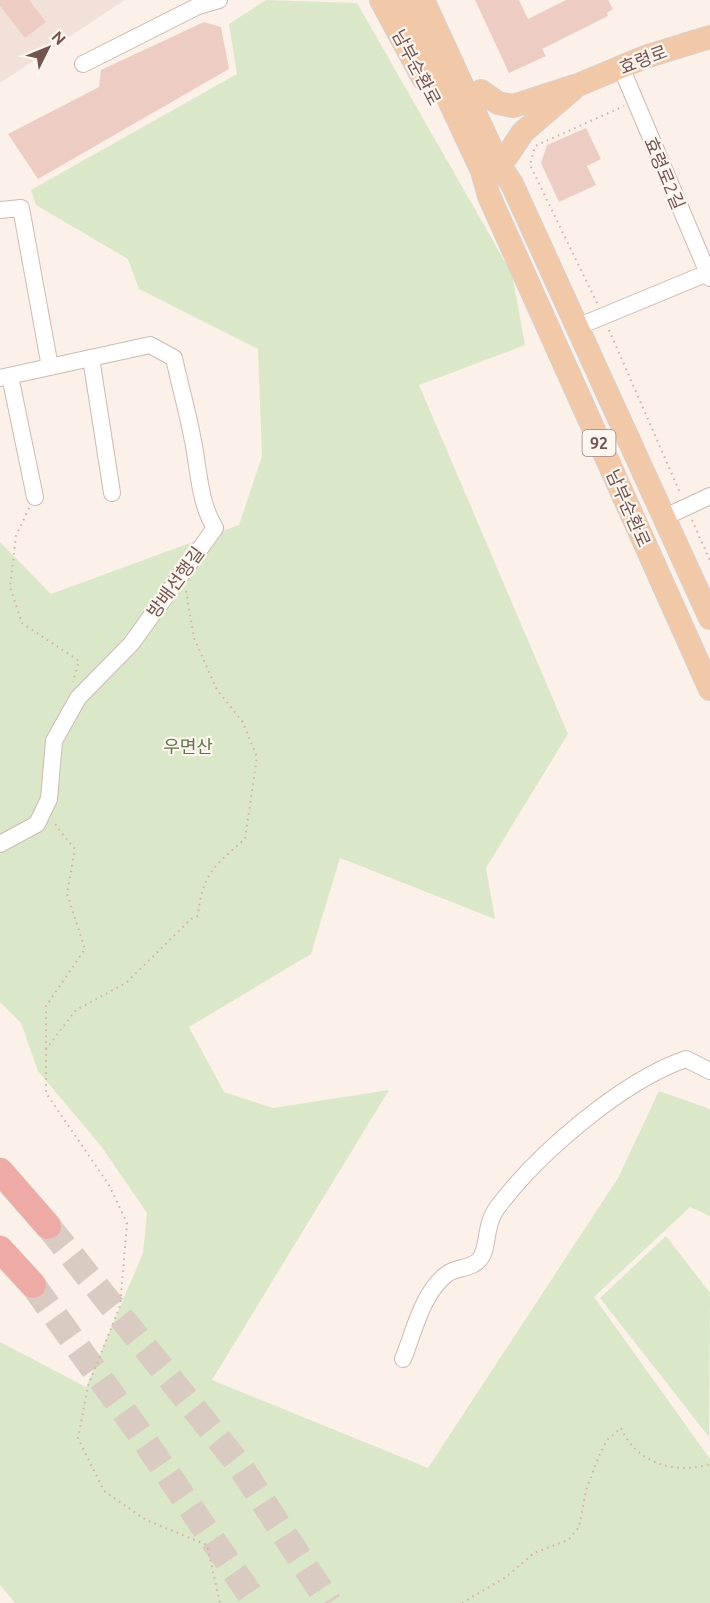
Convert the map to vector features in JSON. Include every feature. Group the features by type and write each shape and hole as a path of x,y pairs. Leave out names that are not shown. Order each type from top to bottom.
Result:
{"highway":[{"path":"0,1171 48,1226"},
{"path":"0,1250 33,1286"}],"main road":[{"name":"남부순환로","path":"381,0 469,168 489,196"},
{"name":"남부순환로","path":"402,0 483,171 489,196 710,689"},
{"name":"남부순환로","path":"423,0 498,163 512,184 710,618"},
{"name":"남부순환로","path":"437,0 481,91 507,156 512,184"},
{"name":"효령로","path":"578,85 621,67 710,37"},
{"path":"481,91 498,103 513,106 578,85"},
{"path":"507,156 523,132 578,85"}],"street":[{"path":"83,64 198,6 219,0"},
{"name":"효령로2길","path":"621,67 709,275"},
{"path":"0,210 21,207 50,367"},
{"path":"577,327 709,275"},
{"name":"방배선행길","path":"0,844 37,824 49,799 54,741 78,698 131,644 165,593 184,572 214,528 209,519 199,479 194,442 174,358 150,345 5,377 35,496"},
{"path":"92,358 112,493"},
{"path":"665,517 710,496"},
{"path":"403,1359 433,1290 448,1274 476,1264 482,1258 486,1229 498,1208 558,1143 605,1104 665,1066 686,1059 710,1071"}],"path":[{"path":"184,572 194,638 217,690 242,721 257,757 245,839 215,865 200,889 198,916 191,919 126,983 76,1010 46,1049 46,1093 109,1185 128,1223 120,1306 88,1386 78,1438 104,1491 146,1520 207,1545 220,1603"},
{"path":"462,1603 506,1577 534,1553 568,1540 579,1527 586,1490 599,1456 608,1440 621,1428 628,1444 658,1465 694,1469 710,1464"}],"shaded area":[{"path":"0,0 125,0 0,83"}],"green space":[{"name":"우면산","path":"266,0 357,3 512,274 525,345 419,385 568,734 486,868 495,919 340,858 311,954 189,1027 224,1092 273,1108 389,1090 212,1380 428,1468 618,1178 659,1091 710,1109 710,1216 690,1207 594,1297 710,1459 710,1603 15,1603 0,1585 0,1342 86,1387 143,1253 147,1213 101,1146 38,1071 21,1023 0,1002 0,542 51,594 239,525 262,456 258,349 139,289 128,259 36,205 31,190 237,74 229,24"},
{"path":"666,1236 710,1293 709,1437 600,1298"}],"building":[{"path":"0,0 29,0 46,22 25,38 0,6"},
{"path":"475,0 519,0 528,19 566,0 608,0 613,9 607,13 608,16 542,49 546,56 509,73"},
{"path":"204,22 221,27 229,69 38,179 8,134 99,87 101,70"},
{"path":"586,128 601,159 587,166 596,185 559,202 541,163 547,145"}],"tunnel":[{"path":"48,1226 240,1466 329,1603"},
{"path":"33,1285 133,1424 256,1603"}]}
